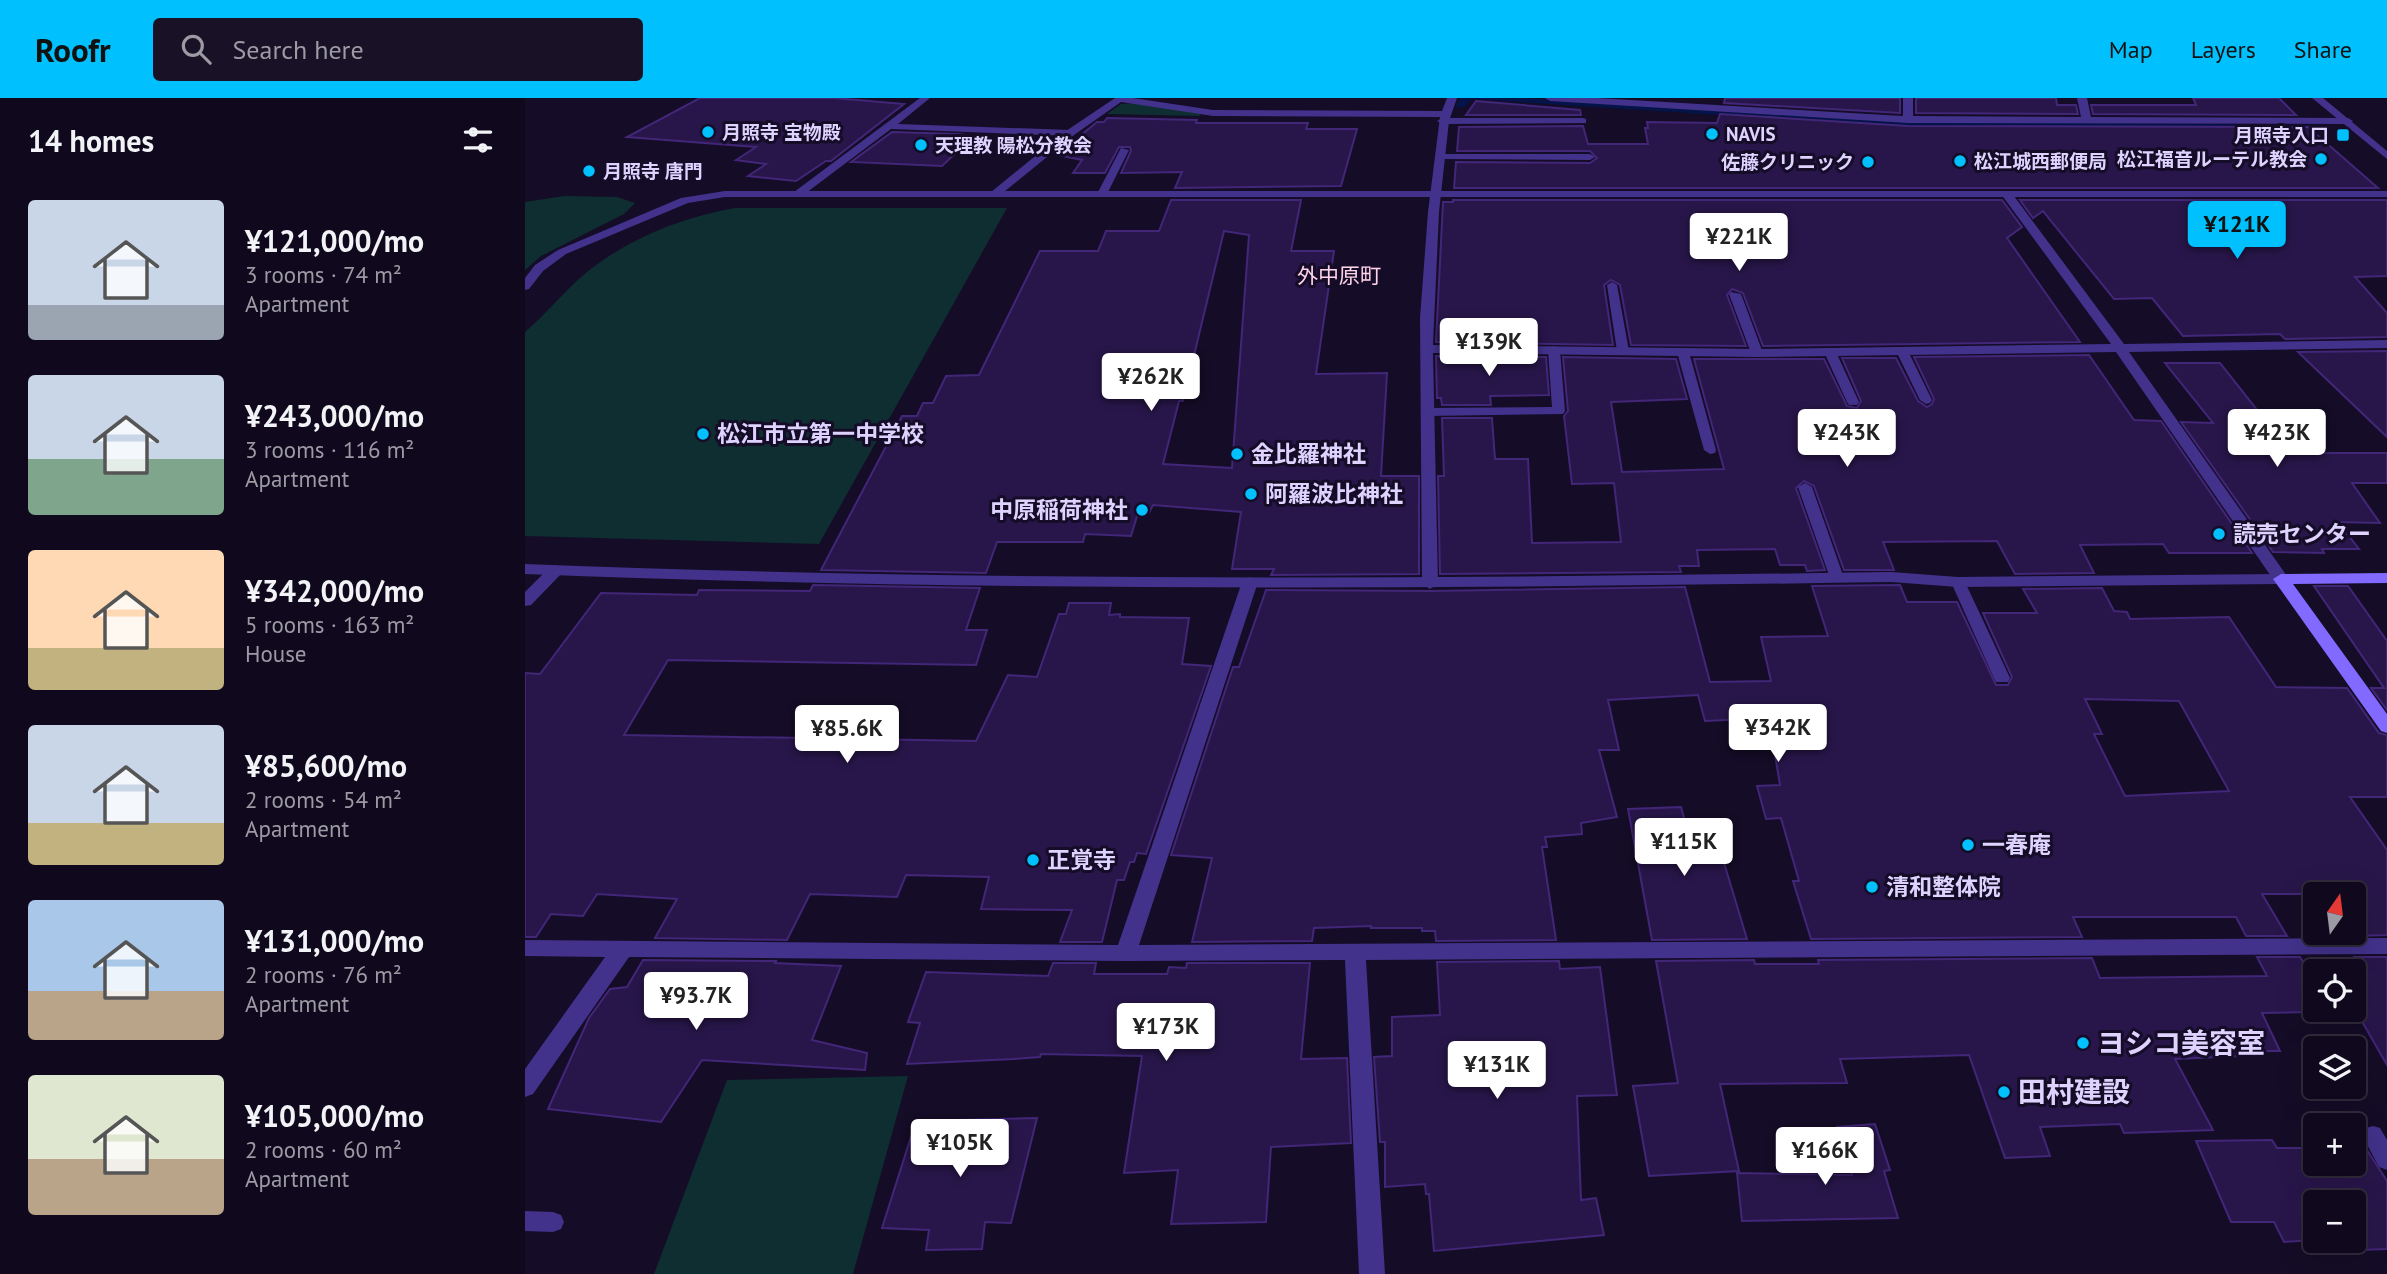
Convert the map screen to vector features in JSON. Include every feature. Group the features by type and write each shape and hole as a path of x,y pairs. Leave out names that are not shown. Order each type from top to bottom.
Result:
{"main road":[{"path":"2281,579 2387,578"},
{"path":"2281,579 2387,726"}],"street":[{"path":"995,194 1070,133 1121,98 1213,113 1443,117"},
{"path":"1430,584 1427,349 1433,194 1440,158 1443,117 1451,98"},
{"path":"1550,98 1712,103 1908,120 2348,121"},
{"path":"1908,98 1908,120"},
{"path":"2082,98 2087,122"},
{"path":"2317,98 2387,156"},
{"path":"525,286 539,268 562,252 685,200 725,194 2387,194"},
{"path":"2007,194 2121,349 2281,579"},
{"path":"1427,349 1757,353 2387,344"},
{"path":"525,569 699,576 1430,584 1891,577 1958,582 2281,579"},
{"path":"525,601 556,570"},
{"path":"1126,953 1250,582"},
{"path":"525,948 1355,953 2387,946"},
{"path":"525,1087 622,950"},
{"path":"1355,953 1372,1274"}],"lane":[{"path":"799,194 926,98"},
{"path":"1443,117 1583,121"},
{"path":"889,126 1070,133"},
{"path":"1102,194 1124,150"},
{"path":"1440,158 1590,157"},
{"path":"1612,285 1623,351"},
{"path":"1734,293 1757,353"},
{"path":"1427,412 1559,411 1554,350"},
{"path":"1902,351 1926,400"},
{"path":"1683,352 1710,450"},
{"path":"1831,352 1853,402"},
{"path":"1805,487 1837,578"},
{"path":"1958,582 2002,678"},
{"path":"2373,1135 2387,1160"},
{"path":"525,1221 553,1222"}],"green space":[{"path":"1136,103 1197,111 1201,116 1107,114 1121,104"},
{"path":"564,196 617,197 635,203 624,214 541,256 525,270 525,202"},
{"name":"松江市立第一中学校","path":"735,208 1007,208 819,544 525,536 525,332 579,279 621,249 676,223"},
{"path":"908,1076 853,1274 654,1274 727,1080"}],"shaded area":[{"path":"1460,98 1525,98 1885,121 2318,125 2324,130 1903,127 1472,99 1465,107 1455,107"}],"building":[{"path":"700,98 834,98 904,104 831,161 826,161 796,181 748,176 766,164 736,160 756,147 627,137"},
{"path":"1725,98 1900,98 1900,113 1724,103"},
{"path":"1916,98 2056,98 2057,105 2076,105 2078,114 1916,113"},
{"path":"2193,98 2279,98 2296,115 2093,114 2091,105 2196,105"},
{"path":"1476,101 1580,110 1581,115 1466,115"},
{"path":"1720,114 1908,126 2308,127 2378,188 1454,188 1456,162 1590,163 1597,158 1590,151 1457,151 1459,127 1583,126 1588,144 1648,144 1645,128 1648,128 1647,122 1717,123"},
{"path":"1107,118 1197,120 1196,123 1308,123 1306,129 1357,129 1341,186 1175,188 1182,172 1121,173 1131,151 1130,147 1119,147 1105,173 1073,173 1082,160 1057,155 1097,122 1104,122"},
{"name":"天理教 陽松分教会","path":"892,132 974,136 942,166 851,162"},
{"path":"1171,200 1301,200 1291,251 1334,251 1316,374 1387,373 1381,476 1419,476 1419,574 1271,575 1274,569 1232,569 1241,512 1153,505 1149,513 1138,513 1131,536 1085,534 1083,542 997,542 986,573 821,570 902,416 917,416 923,403 933,403 946,376 979,375 1040,251 1098,251 1106,231 1159,231","holes":["1224,231 1249,235 1232,468 1163,464 1179,401 1183,401"]},
{"path":"2002,200 2022,227 2007,238 2080,342 1763,346 1743,293 1732,289 1727,295 1746,346 1631,345 1620,285 1611,280 1604,285 1613,345 1436,342 1443,202"},
{"path":"2020,200 2387,200 2387,276 2355,277 2387,313 2387,337 2285,339 2280,334 2183,336 2152,298 2114,299 2043,211 2033,218"},
{"path":"2387,351 2387,437 2298,352"},
{"path":"2089,355 2134,420 2161,421 2252,553 2169,553 2163,544 2080,545 2094,573 2015,574 1997,541 1883,542 1894,570 1844,570 1814,486 1804,481 1796,488 1825,570 1807,571 1805,565 1780,565 1775,549 1697,550 1699,566 1679,566 1681,572 1440,574 1438,476 1444,476 1442,418 1492,418 1495,459 1528,459 1532,543 1621,542 1614,483 1572,484 1564,416 1568,411 1563,357 1676,359 1687,399 1611,402 1622,472 1724,469 1694,359 1824,359 1847,406 1857,408 1861,401 1842,358 1896,358 1918,401 1927,407 1934,399 1914,357"},
{"path":"1436,356 1546,357 1549,395 1490,396 1491,405 1442,405 1441,398 1437,398"},
{"path":"2165,363 2220,363 2291,453 2387,453 2387,483 2352,483 2380,523 2338,522 2359,549 2322,549 2324,553 2273,552 2181,422 2213,423"},
{"path":"813,585 980,588 966,630 987,630 976,665 668,660 624,735 976,741 1008,675 1037,677 1059,614 1066,614 1069,603 1111,603 1109,615 1120,614 1120,617 1189,618 1182,664 1211,666 1146,854 1137,853 1134,862 1130,862 1124,880 1117,880 1102,942 1060,942 1072,910 981,909 989,877 906,875 897,897 810,894 787,940 655,938 677,899 597,894 583,916 551,914 536,937 525,937 525,673 540,674 601,593 697,595 699,590 810,591"},
{"path":"1900,585 1907,602 1957,602 1996,685 2008,685 2012,677 1983,613 2037,613 2023,589 2102,588 2114,611 2127,612 2130,619 2229,617 2276,687 2347,688 2379,733 2387,735 2387,797 2350,797 2387,850 2387,935 2366,936 2366,882 2303,882 2303,894 2262,894 2287,936 2246,936 2236,917 2073,917 2082,937 1811,939 1793,881 1799,881 1781,818 1766,819 1757,786 1780,785 1769,718 1705,721 1698,695 1608,700 1619,750 1599,750 1617,817 1581,823 1582,834 1545,837 1547,847 1542,847 1556,940 1436,941 1435,931 1422,931 1422,928 1371,926 1314,928 1312,941 1192,942 1212,858 1171,855 1233,667 1239,667 1266,590 1431,591 1685,587 1710,682 1771,681 1761,637 1828,636 1812,586","holes":["2085,699 2179,701 2229,791 2125,796 2094,734 2102,734"]},
{"path":"2314,586 2348,586 2387,641 2387,710 2371,688 2384,688"},
{"path":"1681,807 1686,825 1712,823 1747,939 1652,940 1628,809"},
{"path":"2257,957 2300,957 2303,962 2303,1012 2262,1013 2280,1051 2237,1051 2240,1056 2175,1059 2213,1130 2124,1133 2120,1124 2040,1127 2050,1156 2005,1158 1969,1055 1840,1059 1847,1083 1720,1084 1739,1171 1649,1176 1633,1086 1678,1083 1656,961 1754,960 1755,964 1819,964 1818,960 2092,958 2100,978 2267,976"},
{"path":"2354,957 2387,957 2387,1065 2362,1022 2366,1022 2366,959"},
{"path":"643,960 776,961 775,963 841,966 812,1040 867,1053 865,1070 702,1060 661,1122 548,1109 589,1018 610,989 627,987"},
{"path":"1559,961 1560,969 1600,967 1617,1095 1577,1096 1581,1200 1596,1198 1604,1235 1434,1251 1429,1194 1426,1194 1425,1184 1385,1187 1385,1142 1380,1142 1374,1057 1392,1056 1392,1017 1440,1015 1437,962"},
{"path":"1053,963 1096,963 1094,974 1167,974 1169,967 1186,968 1187,963 1310,963 1301,1059 1347,1058 1351,1143 1271,1147 1266,1222 1171,1224 1178,1170 1124,1173 1142,1056 1041,1054 1040,1057 1014,1059 907,1064 920,1023 908,1022 926,972 1048,976"},
{"path":"1037,1118 1011,1223 985,1222 982,1249 926,1250 929,1230 882,1228 916,1121"},
{"path":"1875,1124 1890,1170 1884,1171 1898,1218 1742,1221 1737,1173 1852,1175 1837,1127"},
{"path":"2272,1140 2277,1148 2303,1148 2303,1176 2366,1176 2366,1149 2387,1181 2387,1249 2366,1250 2366,1190 2303,1190 2303,1241 2284,1242 2274,1222 2231,1222 2196,1141"}],"place":[{"name":"月照寺 宝物殿","path":"708,132"},
{"name":"NAVIS","path":"1712,134"},
{"name":"月照寺入口","path":"2343,135"},
{"name":"天理教 陽松分教会","path":"921,145"},
{"name":"松江福音ルーテル教会","path":"2321,159"},
{"name":"松江城西郵便局","path":"1960,161"},
{"name":"佐藤クリニック","path":"1868,162"},
{"name":"月照寺 唐門","path":"589,171"},
{"name":"松江市立第一中学校","path":"703,434"},
{"name":"金比羅神社","path":"1237,454"},
{"name":"阿羅波比神社","path":"1251,494"},
{"name":"中原稲荷神社","path":"1142,510"},
{"name":"読売センター","path":"2219,534"},
{"name":"一春庵","path":"1968,845"},
{"name":"正覚寺","path":"1033,860"},
{"name":"清和整体院","path":"1872,887"},
{"name":"ヨシコ美容室","path":"2083,1043"},
{"name":"田村建設","path":"2004,1092"}],"district":[{"name":"外中原町","path":"1339,276"}]}
